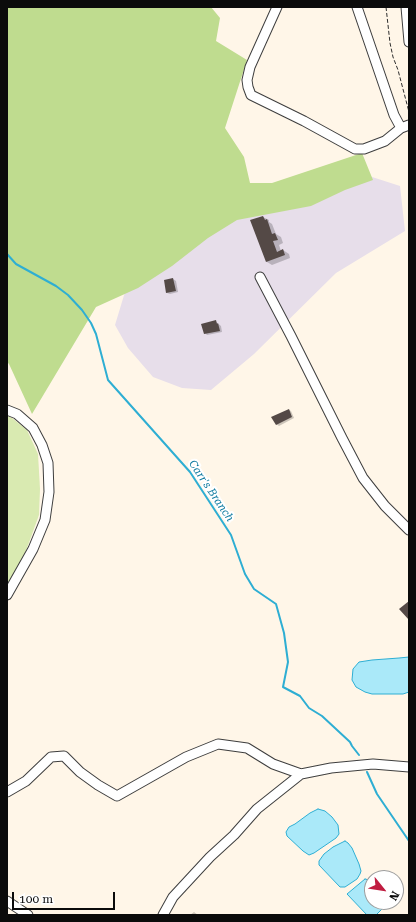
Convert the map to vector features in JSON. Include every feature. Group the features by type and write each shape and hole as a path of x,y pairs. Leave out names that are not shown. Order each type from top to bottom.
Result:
{"street":[{"path":"277,7 250,67 247,80 251,95 304,121 355,149 364,149 385,141 405,127 394,115 357,7"},
{"path":"406,7 409,42"},
{"path":"260,277 292,336 363,478 385,506 409,530"},
{"path":"7,410 17,414 32,428 42,444 48,463 49,492 44,520 36,542 7,595"},
{"path":"7,792 26,781 51,757 64,756 80,772 117,796 186,757 218,744 248,748 273,764 300,774"},
{"path":"163,915 173,897 210,857 234,835 257,809 300,774 331,768 372,764 409,767"},
{"path":"7,901 28,915"}],"path":[{"path":"386,7 393,57 409,112"}],"shaded area":[{"path":"369,176 400,186 405,231 336,273 254,354 211,390 182,388 153,377 128,348 115,325 125,292 233,217"}],"green space":[{"path":"7,7 211,7 220,18 216,41 247,60 225,128 244,157 250,183 272,183 362,153 373,180 345,190 311,206 237,220 208,238 172,266 138,288 96,307 32,414 7,362"},
{"path":"7,416 12,418 27,430 38,454 40,489 39,515 27,548 7,590"}],"water":[{"path":"409,657 409,692 403,694 372,694 356,687 352,680 353,669 359,662"},
{"path":"318,809 325,811 332,817 338,825 339,834 336,838 309,855 287,836 286,832 289,827"},
{"path":"345,841 352,848 361,871 357,879 345,887 340,887 319,865 319,861 324,854 333,847"},
{"path":"364,880 364,910 381,910 376,915 367,915 347,894"}],"building":[{"path":"263,216 265,220 267,219 272,234 275,233 278,240 273,241 277,252 283,249 285,255 266,262 250,220"},
{"path":"173,278 176,291 166,293 164,280"},
{"path":"216,320 220,331 204,334 201,324"},
{"path":"289,409 292,417 276,425 271,417"},
{"path":"409,601 409,620 399,609"}],"waterway":[{"name":"Carr's Branch","path":"7,254 16,264 56,286 68,295 82,310 91,323 96,334 108,380 190,472 231,535 245,574 254,589 276,604 284,633 288,662 283,687 300,696 309,708 322,716 350,742 359,755"},
{"name":"Carr's Branch","path":"367,772 377,794 409,841"}]}
